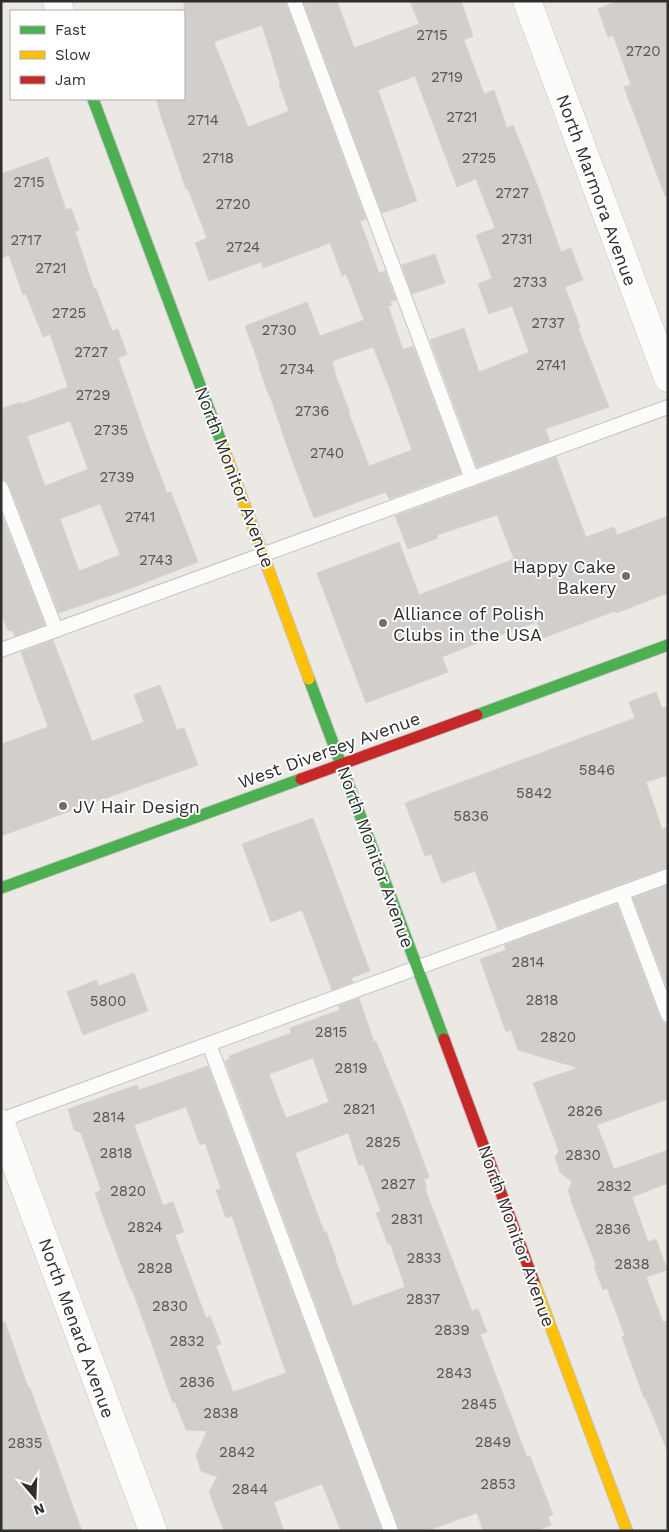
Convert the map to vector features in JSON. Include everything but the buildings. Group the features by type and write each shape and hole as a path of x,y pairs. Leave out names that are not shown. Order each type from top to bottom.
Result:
{"street":[{"name":"North Marmora Avenue","path":"527,1 668,378"},
{"name":"North Monitor Avenue","path":"93,100 627,1531"},
{"name":"West Diversey Avenue","path":"1,888 668,645"},
{"name":"North Menard Avenue","path":"1,1124 153,1531"}],"lane":[{"path":"294,1 472,479"},
{"path":"1,650 668,408"},
{"path":"1,488 56,630"},
{"path":"1,1120 668,876"},
{"path":"622,893 668,1015"},
{"path":"209,1044 391,1531"}],"traffic: fast":[{"path":"93,100 222,444"},
{"path":"477,715 668,645"},
{"path":"309,679 444,1039"},
{"path":"1,888 301,779"}],"traffic: slow":[{"path":"222,444 309,679"},
{"path":"534,1282 627,1531"}],"traffic: jam":[{"path":"301,779 477,715"},
{"path":"444,1039 534,1282"}],"place":[{"name":"Happy Cake Bakery","path":"626,576"},
{"name":"Alliance of Polish Clubs in the USA","path":"383,623"},
{"name":"JV Hair Design","path":"63,806"}]}
